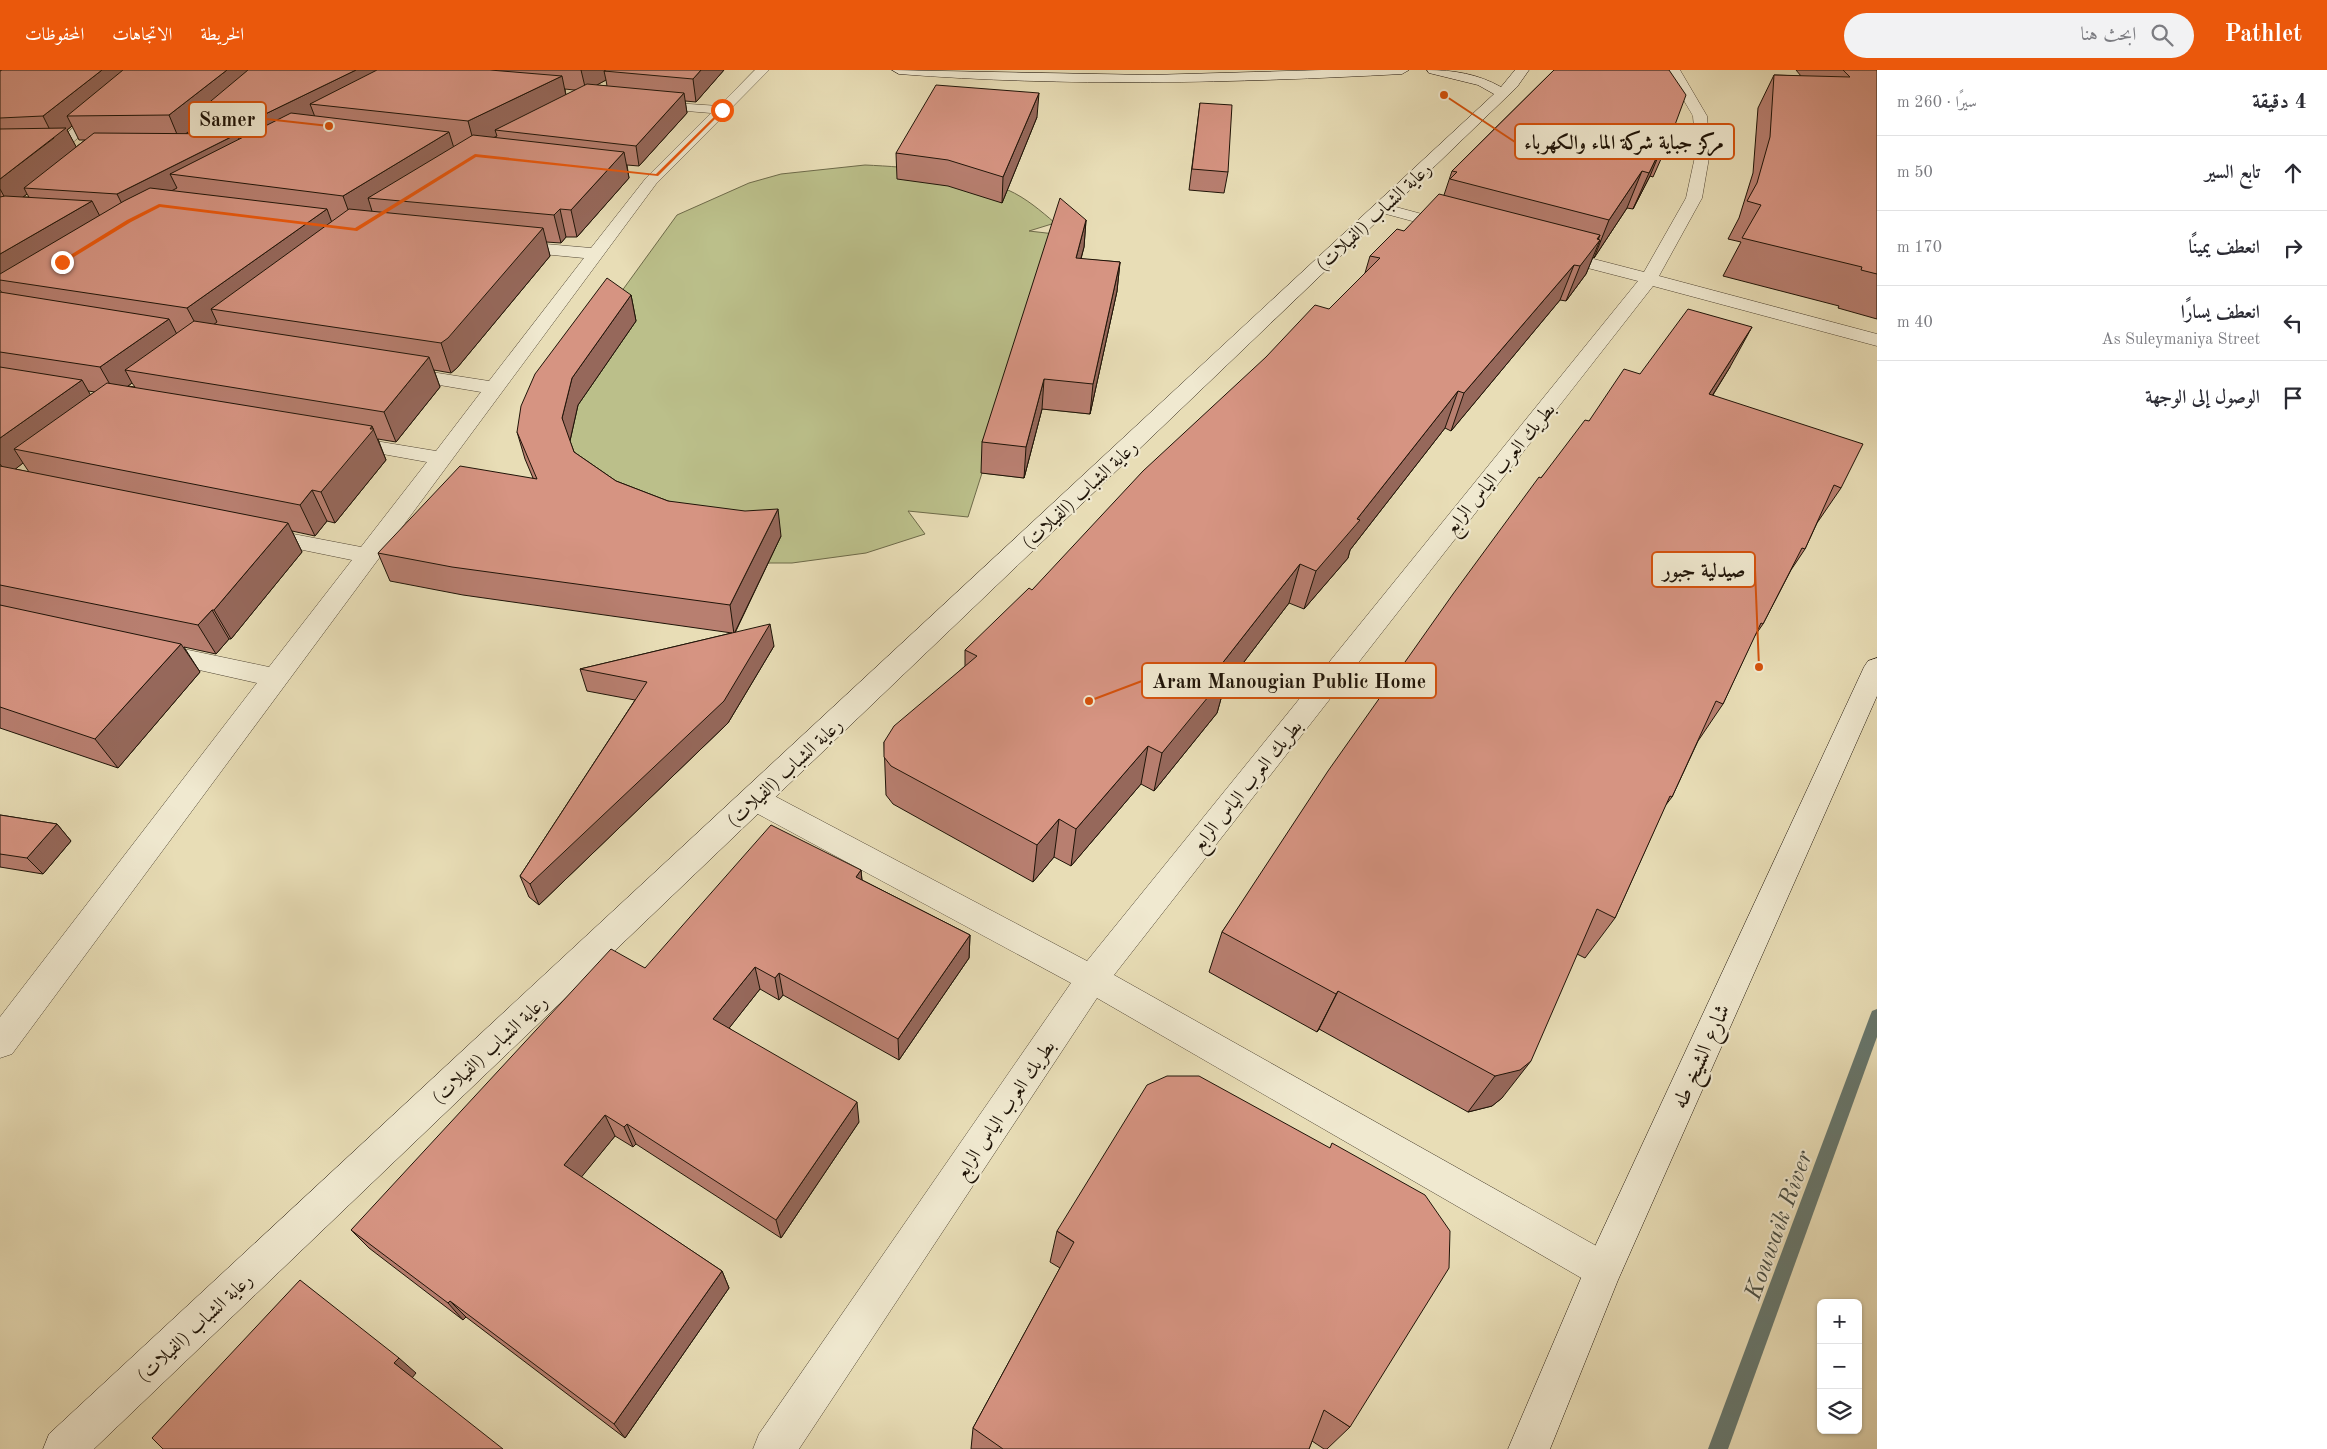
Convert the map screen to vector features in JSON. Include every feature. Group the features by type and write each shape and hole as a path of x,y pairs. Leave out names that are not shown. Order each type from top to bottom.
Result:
{"street":[{"path":"80,146 55,146 150,70"},
{"path":"3,1033 276,678 596,254 648,174 722,110 762,70"},
{"path":"899,70 964,76 1113,80 1402,70"},
{"path":"1434,70 1483,82 1503,93"},
{"name":"رعاية الشباب (الفيلات)","path":"64,1449 1503,93 1522,70"},
{"name":"بطريك العرب الياس الرابع","path":"774,1449 1092,979 1649,279 1694,198 1703,152 1700,116 1674,70"},
{"path":"635,103 722,110"},
{"path":"1381,208 1467,231"},
{"path":"490,244 596,254"},
{"path":"1534,249 1877,340"},
{"path":"379,369 495,388"},
{"path":"325,438 442,458"},
{"path":"243,531 368,556"},
{"path":"133,648 276,678"},
{"name":"شارع الشيخ طه","path":"1529,1449 1603,1270 1877,666"},
{"path":"755,799 1092,979 1603,1270"}],"green space":[{"path":"865,165 938,171 992,184 1015,193 1055,223 1029,231 1055,234 1052,246 1083,249 1073,287 1117,291 1090,414 1042,409 1024,478 982,473 968,517 908,511 925,534 866,553 792,563 726,563 529,433 542,401 677,215 749,183 781,174"}],"building":[{"path":"102,70 43,116 0,118 0,71"},
{"path":"123,70 227,70 169,115 67,116"},
{"path":"248,70 356,70 257,118 193,116"},
{"path":"377,70 490,70 562,76 468,121 310,104"},
{"path":"701,70 693,79 604,71"},
{"path":"1554,70 1669,70 1686,95 1669,141 1665,140 1649,173 1642,171 1609,220 1450,179 1457,172 1452,171"},
{"path":"1843,70 1877,70 1877,274 1861,270 1862,267 1742,238 1761,205 1747,201 1757,183 1770,137 1774,75 1850,77"},
{"path":"587,84 684,93 636,146 495,130"},
{"path":"936,85 1039,93 1003,177 948,160 896,153"},
{"path":"1200,103 1232,105 1228,172 1192,169"},
{"path":"291,113 449,132 343,196 170,174"},
{"path":"66,128 0,179 0,129"},
{"path":"94,133 237,134 117,194 24,188"},
{"path":"473,135 624,152 571,210 560,209 554,215 368,198"},
{"path":"150,188 327,209 187,308 0,280 0,274 124,201"},
{"path":"1439,194 1600,235 1597,239 1600,240 1580,266 1574,265 1464,393 1458,391 1357,519 1360,520 1316,571 1300,564 1217,670 1227,674 1162,753 1148,746 1076,829 1059,819 1037,845 891,766 884,757 884,742 894,726 977,656 965,650 1029,588 1032,590 1143,471 1266,357 1315,305 1329,309 1380,258 1370,256 1397,229 1404,231"},
{"path":"0,197 92,201 0,254"},
{"path":"1060,198 1086,220 1076,258 1120,262 1093,384 1044,379 1026,447 982,442"},
{"path":"349,209 543,228 448,338 441,343 211,309"},
{"path":"607,278 631,295 572,378 562,418 574,452 616,481 668,501 745,511 778,509 730,605 452,567 378,553 460,466 537,479 517,432 521,406 535,374"},
{"path":"0,292 169,319 100,367 0,352"},
{"path":"1688,309 1752,327 1709,394 1863,444 1841,488 1834,485 1805,549 1802,548 1763,624 1761,623 1723,704 1716,701 1672,797 1670,796 1615,918 1597,909 1531,1061 1520,1070 1495,1076 1338,991 1336,994 1222,932 1328,771 1453,594 1539,477 1541,478 1585,420 1589,421 1624,369 1640,374"},
{"path":"194,321 429,357 384,412 125,370"},
{"path":"0,367 82,380 0,438"},
{"path":"107,383 372,426 370,429 374,429 321,492 312,490 300,505 14,449"},
{"path":"0,466 288,523 214,610 198,625 0,585"},
{"path":"0,605 181,644 95,739 0,707"},
{"path":"770,624 724,701 530,884 520,876 647,682 580,669"},
{"path":"0,815 57,824 27,858 0,854"},
{"path":"771,825 861,870 856,877 970,935 898,1039 779,973 775,978 755,967 713,1019 857,1102 776,1220 627,1124 624,1127 605,1115 564,1165 722,1271 614,1424 450,1301 448,1303 351,1230 611,949 645,968"},
{"path":"1167,1076 1199,1076 1330,1148 1332,1143 1425,1195 1450,1231 1449,1268 1350,1427 1324,1410 1309,1449 1003,1449 973,1428 1074,1242 1057,1231 1147,1085"},
{"path":"300,1280 399,1358 394,1363 503,1449 163,1449 152,1438"}],"waterway":[{"name":"Kouwaik River","path":"1718,1449 1877,1016"}],"place":[{"name":"مركز جباية شركة الماء والكهرباء","path":"1444,95"},
{"name":"Samer","path":"329,126"},
{"name":"صيدلية جبور","path":"1759,667"},
{"name":"Aram Manougian Public Home","path":"1089,701"}],"route":[{"path":"62,262 159,205 356,230 475,155 658,175 722,110"}]}
